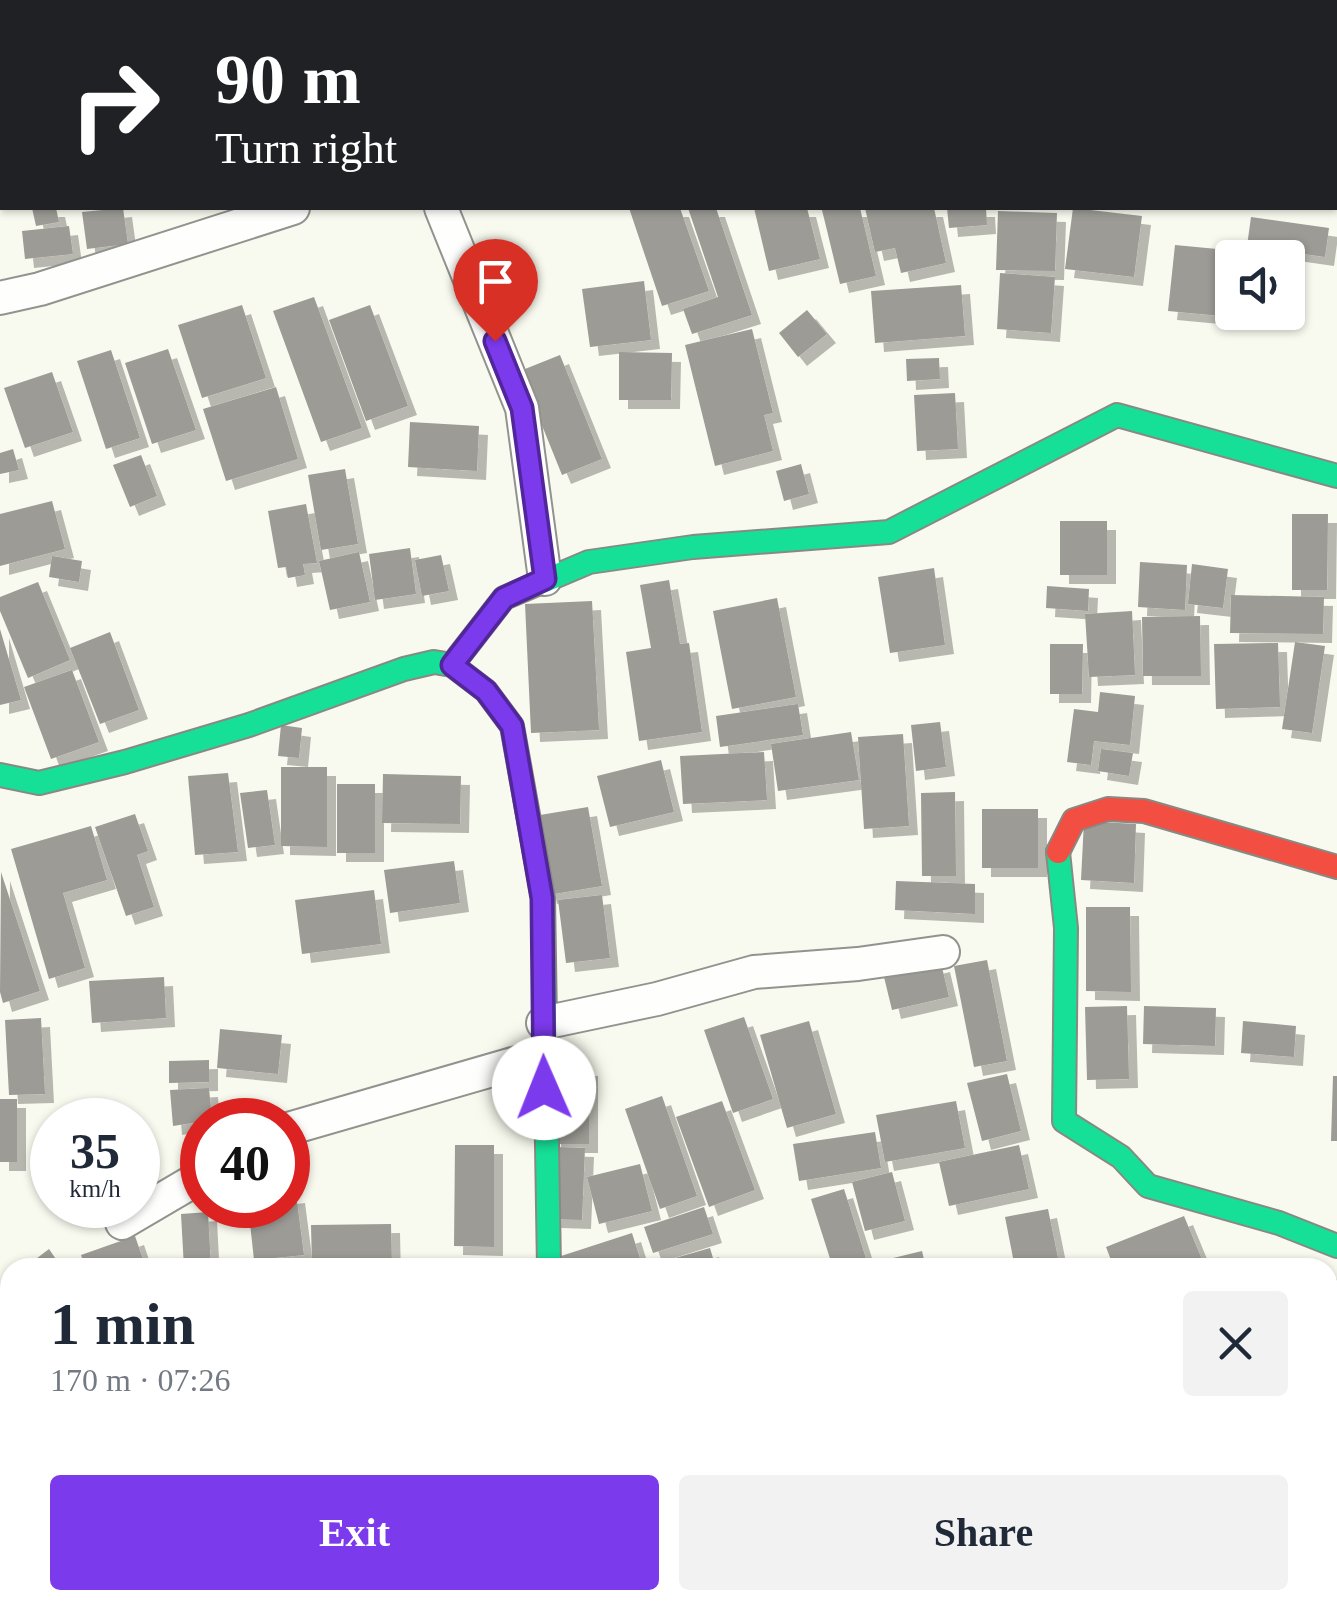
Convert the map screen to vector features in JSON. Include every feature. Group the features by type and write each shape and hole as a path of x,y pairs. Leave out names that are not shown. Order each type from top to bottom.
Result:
{"street":[{"path":"0,298 40,290 287,210"},
{"path":"443,210 522,408 545,579"},
{"path":"452,665 504,598 589,562 693,547 890,532 1117,415 1337,476"},
{"path":"0,775 39,784 250,725 404,668 434,662 452,665 486,691 512,726 542,898 549,1258"},
{"path":"1337,867 1144,812 1108,809 1074,820 1056,854 1066,928 1064,1120 1121,1157 1148,1186 1280,1223 1337,1246"},
{"path":"310,1121 658,999 754,972 943,952"}],"building":[{"path":"32,210 56,210 59,222 36,226"},
{"path":"123,210 128,244 87,249 82,212"},
{"path":"630,210 681,210 709,291 662,306"},
{"path":"689,210 717,210 752,315 692,334 683,309 718,297"},
{"path":"754,210 808,210 820,259 769,271"},
{"path":"822,210 860,210 876,276 840,284"},
{"path":"865,210 934,210 946,263 901,273 895,248 875,252"},
{"path":"947,210 986,210 987,225 949,228"},
{"path":"1073,210 1142,216 1134,277 1065,269"},
{"path":"998,211 1057,213 1055,271 996,270"},
{"path":"1251,217 1329,228 1325,257 1305,254 1305,240 1248,240"},
{"path":"69,226 73,254 25,259 22,231"},
{"path":"1175,245 1215,249 1215,315 1168,311"},
{"path":"1000,273 1055,277 1051,333 997,329"},
{"path":"644,281 651,340 590,347 582,289"},
{"path":"961,285 965,336 875,343 871,291"},
{"path":"314,297 362,428 321,442 273,311"},
{"path":"242,305 266,378 202,398 178,325"},
{"path":"370,305 408,406 366,421 329,320"},
{"path":"807,310 827,334 798,357 779,333"},
{"path":"752,329 773,413 764,415 773,451 715,466 685,345"},
{"path":"168,349 196,430 152,444 125,363"},
{"path":"111,350 140,438 106,449 77,361"},
{"path":"619,352 672,353 671,400 619,400"},
{"path":"560,355 602,459 562,475 520,371"},
{"path":"939,358 940,379 907,381 906,359"},
{"path":"52,372 73,432 25,448 4,388"},
{"path":"276,387 298,459 226,481 203,409"},
{"path":"955,393 958,449 917,451 914,395"},
{"path":"410,422 479,426 477,471 408,467"},
{"path":"13,449 19,470 0,474 0,453"},
{"path":"141,455 157,496 130,507 113,465"},
{"path":"801,464 809,494 784,501 776,471"},
{"path":"345,469 358,544 321,550 308,475"},
{"path":"52,501 65,549 0,566 0,514"},
{"path":"306,504 317,563 303,564 305,575 288,578 286,567 278,568 268,511"},
{"path":"1292,514 1328,514 1327,590 1292,590"},
{"path":"1060,521 1107,521 1107,575 1060,575"},
{"path":"410,548 416,594 375,600 369,554"},
{"path":"359,552 370,602 330,610 319,561"},
{"path":"441,555 449,591 422,596 415,560"},
{"path":"52,556 82,561 79,582 49,577"},
{"path":"1140,562 1187,565 1185,610 1138,607"},
{"path":"1192,564 1228,569 1223,608 1188,604"},
{"path":"934,568 945,645 890,653 878,577"},
{"path":"669,580 680,644 689,643 702,732 639,741 626,652 651,648 640,585"},
{"path":"38,582 70,660 28,678 0,611 0,597"},
{"path":"1047,586 1089,589 1088,611 1046,608"},
{"path":"1231,595 1324,597 1323,634 1230,633"},
{"path":"777,598 796,697 732,709 713,611"},
{"path":"592,601 599,730 531,733 525,604"},
{"path":"1132,611 1135,675 1089,677 1085,614"},
{"path":"1200,616 1201,676 1143,676 1142,617"},
{"path":"0,629 21,700 0,705"},
{"path":"110,632 139,710 100,724 70,648"},
{"path":"1295,642 1325,646 1312,733 1282,729"},
{"path":"1278,643 1280,707 1216,709 1214,644"},
{"path":"1050,644 1083,644 1082,694 1050,694"},
{"path":"72,670 99,742 51,759 24,687"},
{"path":"1100,692 1135,696 1130,745 1094,741 1091,765 1067,762 1074,709 1098,712"},
{"path":"798,704 803,735 720,747 716,716"},
{"path":"940,722 946,767 916,771 911,725"},
{"path":"281,725 302,728 299,758 278,756"},
{"path":"851,732 859,780 778,791 771,744"},
{"path":"903,734 909,826 864,829 858,737"},
{"path":"1101,749 1133,753 1129,776 1098,771"},
{"path":"764,752 767,800 683,804 680,756"},
{"path":"661,760 674,812 610,827 597,776"},
{"path":"281,767 327,767 327,847 281,846"},
{"path":"228,773 238,852 195,855 188,776"},
{"path":"383,774 461,776 460,824 382,823"},
{"path":"337,784 375,784 375,853 337,853"},
{"path":"267,790 275,845 248,848 240,793"},
{"path":"955,792 956,876 922,876 921,793"},
{"path":"588,807 602,886 548,895 534,816"},
{"path":"982,809 1038,809 1038,868 982,868"},
{"path":"135,814 148,851 137,855 154,907 126,916 95,827"},
{"path":"1084,821 1136,824 1134,883 1081,880"},
{"path":"91,826 107,880 63,893 85,968 49,979 11,849"},
{"path":"454,861 460,903 390,913 384,870"},
{"path":"1,872 40,991 3,1003 0,992"},
{"path":"896,881 975,884 975,914 895,910"},
{"path":"374,890 381,944 302,954 295,900"},
{"path":"602,895 610,958 566,963 558,900"},
{"path":"1086,907 1130,907 1131,992 1086,991"},
{"path":"987,960 1007,1061 974,1067 954,966"},
{"path":"941,963 949,997 892,1010 884,977"},
{"path":"164,977 166,1018 92,1023 89,981"},
{"path":"1127,1006 1129,1079 1087,1080 1085,1007"},
{"path":"1144,1006 1216,1008 1215,1046 1143,1044"},
{"path":"744,1017 773,1099 733,1113 704,1030"},
{"path":"41,1018 45,1094 9,1095 5,1020"},
{"path":"809,1021 836,1114 787,1128 760,1035"},
{"path":"1243,1021 1296,1026 1294,1057 1241,1053"},
{"path":"220,1029 282,1035 278,1074 217,1068"},
{"path":"209,1060 209,1082 169,1083 169,1061"},
{"path":"552,1066 589,1067 589,1144 552,1144"},
{"path":"1007,1074 1021,1131 982,1141 967,1083"},
{"path":"1333,1076 1337,1076 1337,1141 1331,1141"},
{"path":"209,1088 210,1098 180,1098 180,1125 173,1126 170,1090"},
{"path":"662,1096 697,1196 660,1209 625,1109"},
{"path":"0,1099 17,1099 17,1162 0,1162"},
{"path":"722,1101 755,1190 709,1207 676,1117"},
{"path":"956,1101 965,1148 885,1162 876,1115"},
{"path":"875,1132 881,1168 799,1181 793,1144"},
{"path":"455,1145 494,1145 494,1247 454,1246"},
{"path":"1019,1145 1029,1189 949,1206 939,1162"},
{"path":"554,1147 585,1148 582,1220 552,1219"},
{"path":"640,1164 652,1211 599,1224 587,1177"},
{"path":"892,1172 905,1221 865,1231 852,1182"},
{"path":"844,1189 866,1258 830,1258 811,1199"},
{"path":"704,1207 713,1234 653,1253 644,1227"},
{"path":"1048,1209 1058,1258 1013,1258 1005,1217"},
{"path":"1184,1216 1201,1258 1110,1258 1106,1247"},
{"path":"391,1224 392,1258 312,1258 311,1225"},
{"path":"182,1228 209,1228 210,1258 183,1258"},
{"path":"251,1228 300,1228 304,1255 254,1258"},
{"path":"632,1233 640,1258 558,1258"},
{"path":"135,1236 143,1258 82,1258 81,1255"},
{"path":"710,1248 713,1258 675,1258"},
{"path":"49,1249 55,1258 37,1258"},
{"path":"922,1251 924,1258 893,1258"}],"traffic: fast":[{"path":"452,665 504,598 589,562 693,547 889,532 1117,415 1337,476"},
{"path":"0,775 39,783 125,762 434,662 452,665 486,691 512,726 543,898 549,1258"},
{"path":"1058,852 1066,928 1064,1121 1121,1157 1148,1186 1279,1223 1337,1246"}],"traffic: jam":[{"path":"1058,852 1074,820 1108,809 1144,811 1337,867"}],"route":[{"path":"495,341 522,408 545,579 504,598 452,665 486,691 512,726 542,898 544,1088"}]}
